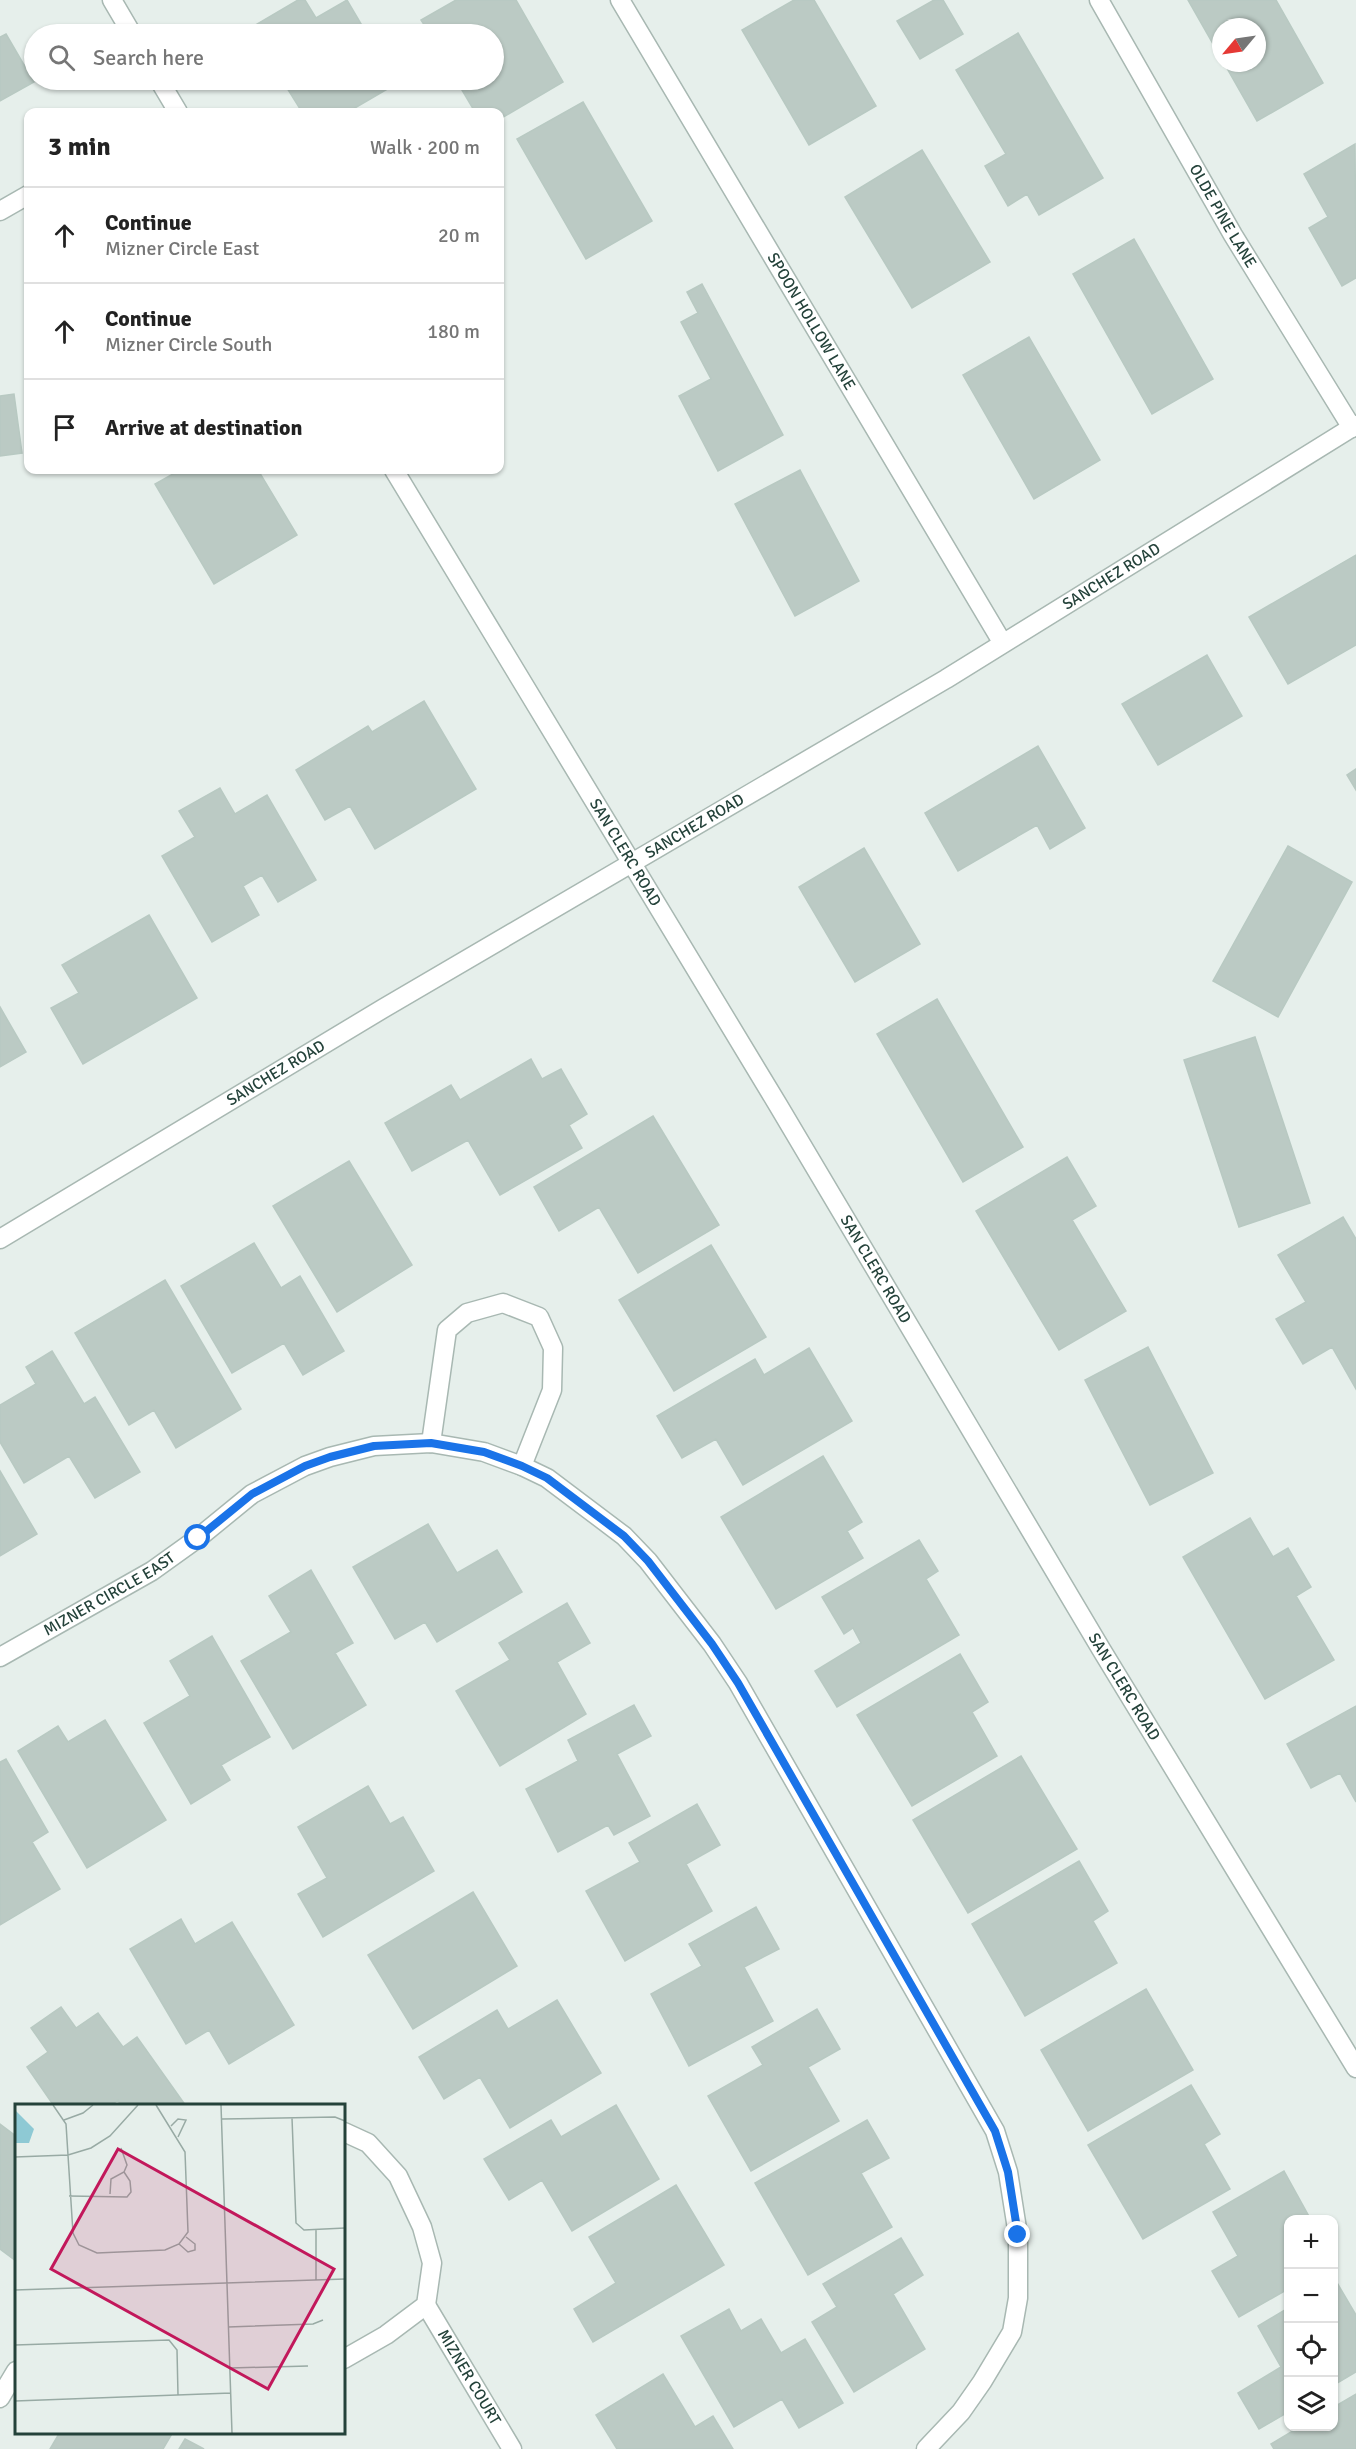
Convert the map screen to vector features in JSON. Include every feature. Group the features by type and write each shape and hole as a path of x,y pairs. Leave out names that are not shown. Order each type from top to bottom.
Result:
{"street":[{"path":"112,0 126,24"},
{"name":"SPOON HOLLOW LANE","path":"620,0 1002,642"},
{"name":"OLDE PINE LANE","path":"1099,0 1233,235 1354,427"},
{"path":"165,90 175,108"},
{"path":"0,211 24,197"},
{"name":"SANCHEZ ROAD","path":"0,1239 384,1008 946,679 1002,642 1354,427"},
{"name":"SAN CLERC ROAD","path":"396,474 1101,1649 1356,2068"},
{"path":"431,1443 447,1330 467,1312 503,1303 539,1317 553,1348 552,1390 522,1466"},
{"name":"MIZNER CIRCLE EAST","path":"0,1657 152,1571 198,1538 252,1494 305,1466 374,1446 431,1443 484,1452 547,1478 624,1536 648,1561 712,1644 738,1683 995,2131 1008,2172 1018,2235 1018,2298 1012,2332 967,2405 931,2445"},
{"path":"345,2132 368,2144 398,2176 422,2227 432,2263 426,2305 386,2335 345,2358"},
{"name":"MIZNER COURT","path":"426,2305 512,2449"},
{"path":"0,2398 15,2373"}],"building":[{"path":"298,0 305,0 316,18 347,0 361,24 257,24"},
{"path":"456,0 516,0 563,82 504,117 504,108 473,108 462,90 504,90 504,24 424,24 421,20"},
{"path":"794,0 814,0 876,106 809,145 742,30"},
{"path":"934,0 943,0 963,34 920,59 897,21"},
{"path":"1188,0 1276,0 1323,83 1257,121 1229,72 1266,72 1266,18 1212,18 1212,42"},
{"path":"1018,33 1103,178 1039,215 1027,194 1008,206 985,166 1006,154 956,70"},
{"path":"6,34 24,65 24,88 0,101 0,37"},
{"path":"288,90 386,90 355,108 300,108"},
{"path":"583,102 652,221 586,259 517,139"},
{"path":"1355,144 1356,278 1342,286 1309,228 1328,217 1304,174"},
{"path":"922,150 990,262 912,308 845,197"},
{"path":"1134,239 1213,379 1152,414 1073,274"},
{"path":"702,284 783,435 718,471 679,396 711,379 681,322 698,313 687,292"},
{"path":"1029,337 1100,460 1034,499 963,375"},
{"path":"14,394 22,453 0,456 0,396"},
{"path":"800,470 859,581 795,616 735,504"},
{"path":"173,474 260,474 297,535 214,584 155,484"},
{"path":"1356,555 1356,645 1288,684 1249,617"},
{"path":"1207,655 1242,716 1158,765 1122,704"},
{"path":"424,701 476,789 375,849 350,806 325,820 296,770 368,726 372,732"},
{"path":"1038,746 1085,828 1050,849 1037,825 958,871 925,813"},
{"path":"1356,769 1356,790 1347,775"},
{"path":"220,788 235,814 267,795 316,880 278,902 262,875 243,886 259,915 212,942 162,856 195,837 179,811"},
{"path":"1288,846 1352,882 1278,1017 1213,981"},
{"path":"864,848 920,944 855,982 799,887"},
{"path":"149,915 197,998 83,1064 51,1008 79,993 62,965"},
{"path":"937,999 1023,1147 963,1182 877,1034"},
{"path":"0,1007 26,1052 0,1067"},
{"path":"1255,1037 1310,1203 1239,1227 1184,1060"},
{"path":"531,1059 542,1079 561,1069 587,1114 569,1125 582,1148 500,1195 468,1140 412,1171 385,1123 451,1085 460,1100"},
{"path":"653,1116 719,1225 638,1273 599,1207 559,1231 534,1187"},
{"path":"1067,1157 1096,1206 1072,1220 1126,1311 1059,1350 976,1211"},
{"path":"349,1161 412,1265 337,1312 273,1206"},
{"path":"1343,1217 1356,1239 1356,1389 1332,1347 1303,1364 1276,1319 1306,1302 1278,1255"},
{"path":"254,1243 281,1288 300,1276 344,1351 303,1375 284,1343 232,1373 181,1286"},
{"path":"711,1245 766,1337 674,1391 619,1300"},
{"path":"165,1280 241,1409 176,1448 154,1410 129,1425 75,1333"},
{"path":"1148,1347 1213,1473 1150,1505 1085,1380"},
{"path":"809,1348 852,1421 743,1485 716,1439 682,1458 657,1416 755,1359 764,1375"},
{"path":"52,1351 84,1404 95,1397 140,1472 95,1498 69,1456 24,1483 0,1442 0,1405 36,1384 26,1367"},
{"path":"823,1456 862,1522 847,1531 863,1558 776,1609 721,1517"},
{"path":"0,1471 37,1534 0,1556"},
{"path":"1250,1518 1273,1557 1288,1548 1311,1587 1296,1596 1334,1660 1265,1699 1183,1557"},
{"path":"428,1524 457,1573 497,1550 522,1592 437,1642 425,1622 395,1639 353,1567"},
{"path":"919,1540 938,1571 926,1579 959,1635 837,1707 815,1671 861,1643 853,1628 844,1634 822,1597"},
{"path":"311,1570 353,1643 335,1653 366,1705 293,1749 241,1661 291,1632 269,1596"},
{"path":"567,1603 590,1643 557,1662 586,1714 500,1766 456,1691 510,1660 499,1643"},
{"path":"212,1636 270,1737 221,1765 230,1780 191,1804 144,1723 190,1696 170,1661"},
{"path":"960,1654 988,1702 972,1712 997,1756 912,1806 857,1715"},
{"path":"634,1705 651,1736 617,1754 650,1816 614,1835 608,1825 558,1852 526,1789 578,1761 568,1740"},
{"path":"1356,1706 1356,1802 1340,1773 1311,1788 1287,1744"},
{"path":"105,1720 166,1820 87,1868 18,1751 58,1726 68,1742"},
{"path":"1021,1756 1077,1849 968,1913 913,1820"},
{"path":"6,1759 48,1832 32,1842 60,1889 0,1925 0,1762"},
{"path":"368,1786 390,1824 403,1817 434,1871 323,1937 298,1894 327,1878 298,1827"},
{"path":"697,1804 720,1845 686,1864 712,1911 625,1961 586,1891 640,1862 629,1843"},
{"path":"1079,1861 1108,1911 1093,1921 1117,1963 1025,2016 972,1924"},
{"path":"473,1892 517,1966 413,2029 368,1955"},
{"path":"756,1907 779,1949 744,1967 773,2021 689,2066 651,1994 702,1966 689,1944"},
{"path":"181,1919 195,1944 232,1922 294,2025 229,2064 209,2030 186,2044 130,1949"},
{"path":"1146,1989 1193,2070 1088,2131 1041,2050"},
{"path":"557,2000 601,2073 510,2128 480,2077 444,2099 419,2057 497,2010 508,2029"},
{"path":"61,2007 76,2028 98,2013 123,2047 137,2037 185,2104 120,2104 118,2100 113,2104 53,2104 27,2067 48,2052 31,2028"},
{"path":"817,2009 840,2049 808,2067 839,2121 751,2171 708,2096 763,2065 752,2047"},
{"path":"1191,2085 1220,2134 1204,2144 1230,2189 1143,2239 1088,2145"},
{"path":"616,2105 659,2179 572,2231 542,2180 509,2200 484,2159 551,2120 561,2137"},
{"path":"867,2120 889,2158 861,2173 892,2227 808,2275 755,2183"},
{"path":"0,2124 15,2135 15,2260 0,2249"},
{"path":"1284,2171 1308,2215 1284,2215 1284,2291 1239,2317 1212,2271 1238,2256 1213,2212"},
{"path":"676,2185 724,2265 593,2342 574,2309 616,2283 589,2237"},
{"path":"901,2238 923,2275 893,2294 925,2349 854,2392 812,2322 837,2307 823,2284"},
{"path":"1338,2284 1356,2315 1356,2372 1338,2383"},
{"path":"729,2309 741,2331 761,2319 781,2353 805,2339 843,2403 799,2428 782,2399 734,2427 681,2336"},
{"path":"1284,2310 1284,2414 1259,2429 1238,2393 1281,2367 1258,2326"},
{"path":"663,2374 695,2427 713,2416 733,2449 617,2449 596,2415"},
{"path":"1356,2394 1356,2449 1274,2449 1271,2444 1293,2431 1338,2431 1338,2405"},
{"path":"59,2434 172,2434 163,2449 50,2449"},
{"path":"185,2439 204,2449 179,2449"}],"route":[{"path":"198,1538 252,1494 305,1466 374,1446 431,1443 484,1452 547,1478 624,1536 648,1561 712,1644 738,1683 995,2131 1008,2172 1018,2235"}]}
